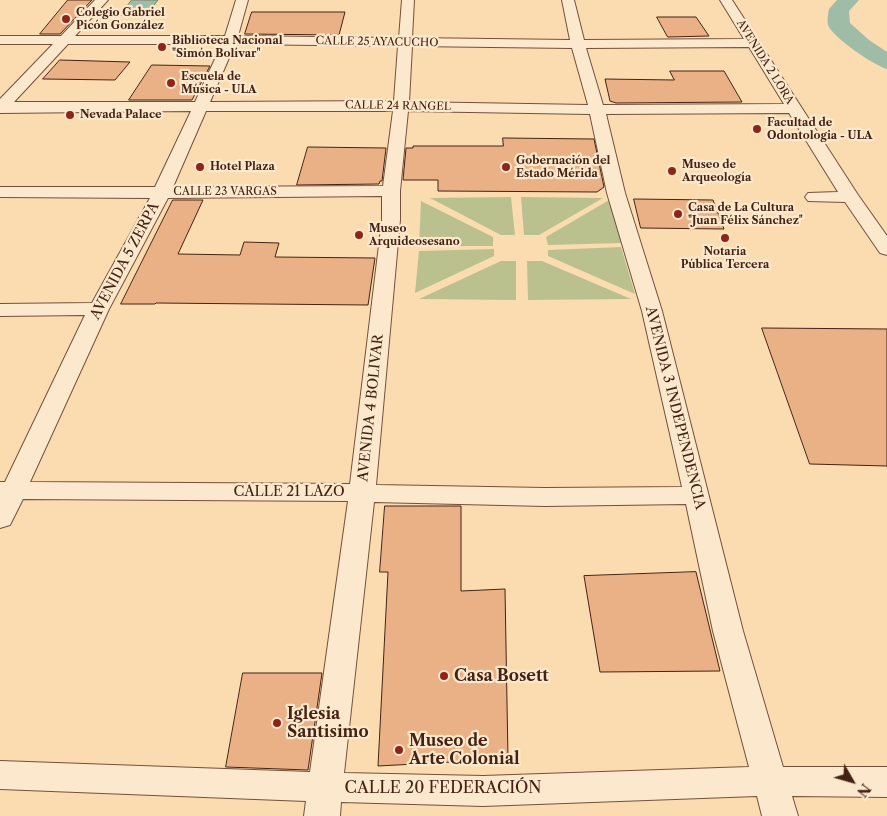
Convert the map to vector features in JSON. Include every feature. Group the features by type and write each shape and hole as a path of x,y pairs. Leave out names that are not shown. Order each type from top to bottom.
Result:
{"street":[{"path":"0,107 102,0"},
{"name":"AVENIDA 5 ZERPA","path":"0,520 7,491 99,309 162,192 230,40 242,0"},
{"name":"AVENIDA 4 BOLIVAR","path":"323,802 362,493 391,220 390,191 401,106 408,0"},
{"name":"AVENIDA 3 INDEPENDENCIA","path":"568,0 578,44 597,110 616,193 652,311 698,495 728,631 780,816"},
{"name":"AVENIDA 2 LORA","path":"726,0 850,197 887,249"},
{"name":"CALLE 25 AYACUCHO","path":"0,40 230,40 578,44 753,43"},
{"path":"0,85 21,86"},
{"name":"CALLE 24 RANGEL","path":"0,107 401,106 597,110 795,108"},
{"name":"CALLE 23 VARGAS","path":"0,192 220,194 390,191"},
{"path":"814,197 850,197"},
{"path":"0,310 99,309"},
{"name":"CALLE 21 LAZO","path":"7,491 362,493 545,497 698,495"},
{"name":"CALLE 20 FEDERACIÓN","path":"0,774 323,802 482,791 771,781 887,782"}],"green space":[{"path":"511,197 515,235 501,235 430,198"},
{"path":"521,197 603,198 539,235 524,235"},
{"path":"611,199 622,243 548,245 546,237"},
{"path":"421,201 493,237 493,246 419,246"},
{"path":"621,247 635,294 548,256 548,250"},
{"path":"494,249 494,256 415,293 419,251"},
{"path":"501,261 516,261 516,300 419,299"},
{"path":"527,261 542,261 631,299 528,300"}],"shaded area":[{"path":"132,0 158,0 146,15 120,15"}],"building":[{"name":"Colegio Gabriel Picón González","path":"68,0 92,0 60,34 40,34"},
{"path":"252,12 345,12 339,35 245,34"},
{"path":"657,17 696,17 709,36 668,37"},
{"path":"60,60 130,62 115,80 43,79"},
{"name":"Escuela de Música - ULA","path":"152,65 210,66 192,100 129,100"},
{"path":"670,71 724,71 742,102 616,103 610,101 605,79 674,80"},
{"name":"Gobernación del Estado Mérida","path":"503,138 594,139 604,187 597,192 438,191 438,180 403,180 406,148 413,148 413,146 503,146"},
{"path":"308,147 386,148 382,181 379,184 297,185"},
{"name":"Casa de La Cultura \"Juan Félix Sánchez\"","path":"634,199 713,200 724,229 641,228"},
{"path":"173,200 203,200 178,254 240,255 244,242 279,243 275,257 375,258 368,305 121,304"},
{"path":"762,328 887,329 887,466 810,464"},
{"name":"Casa Bosett","path":"385,506 461,506 461,591 505,589 508,759 378,766 388,572 380,572"},
{"path":"696,572 720,671 600,672 584,576"},
{"name":"Iglesia Santisimo","path":"243,673 322,673 308,770 226,767"}],"waterway":[{"path":"849,0 839,9 839,25 861,45 887,62"}],"place":[{"name":"Colegio Gabriel Picón González","path":"66,19"},
{"name":"Biblioteca Nacional \"Simón Bolívar\"","path":"162,47"},
{"name":"Escuela de Música - ULA","path":"171,83"},
{"name":"Nevada Palace","path":"70,115"},
{"name":"Facultad de Odontologia - ULA","path":"757,129"},
{"name":"Hotel Plaza","path":"200,167"},
{"name":"Gobernación del Estado Mérida","path":"506,167"},
{"name":"Museo de Arqueología","path":"672,171"},
{"name":"Casa de La Cultura \"Juan Félix Sánchez\"","path":"678,214"},
{"name":"Museo Arquideosesano","path":"359,235"},
{"name":"Notaria Pública Tercera","path":"725,238"},
{"name":"Casa Bosett","path":"444,676"},
{"name":"Iglesia Santisimo","path":"277,723"},
{"name":"Museo de Arte Colonial","path":"399,750"}]}
